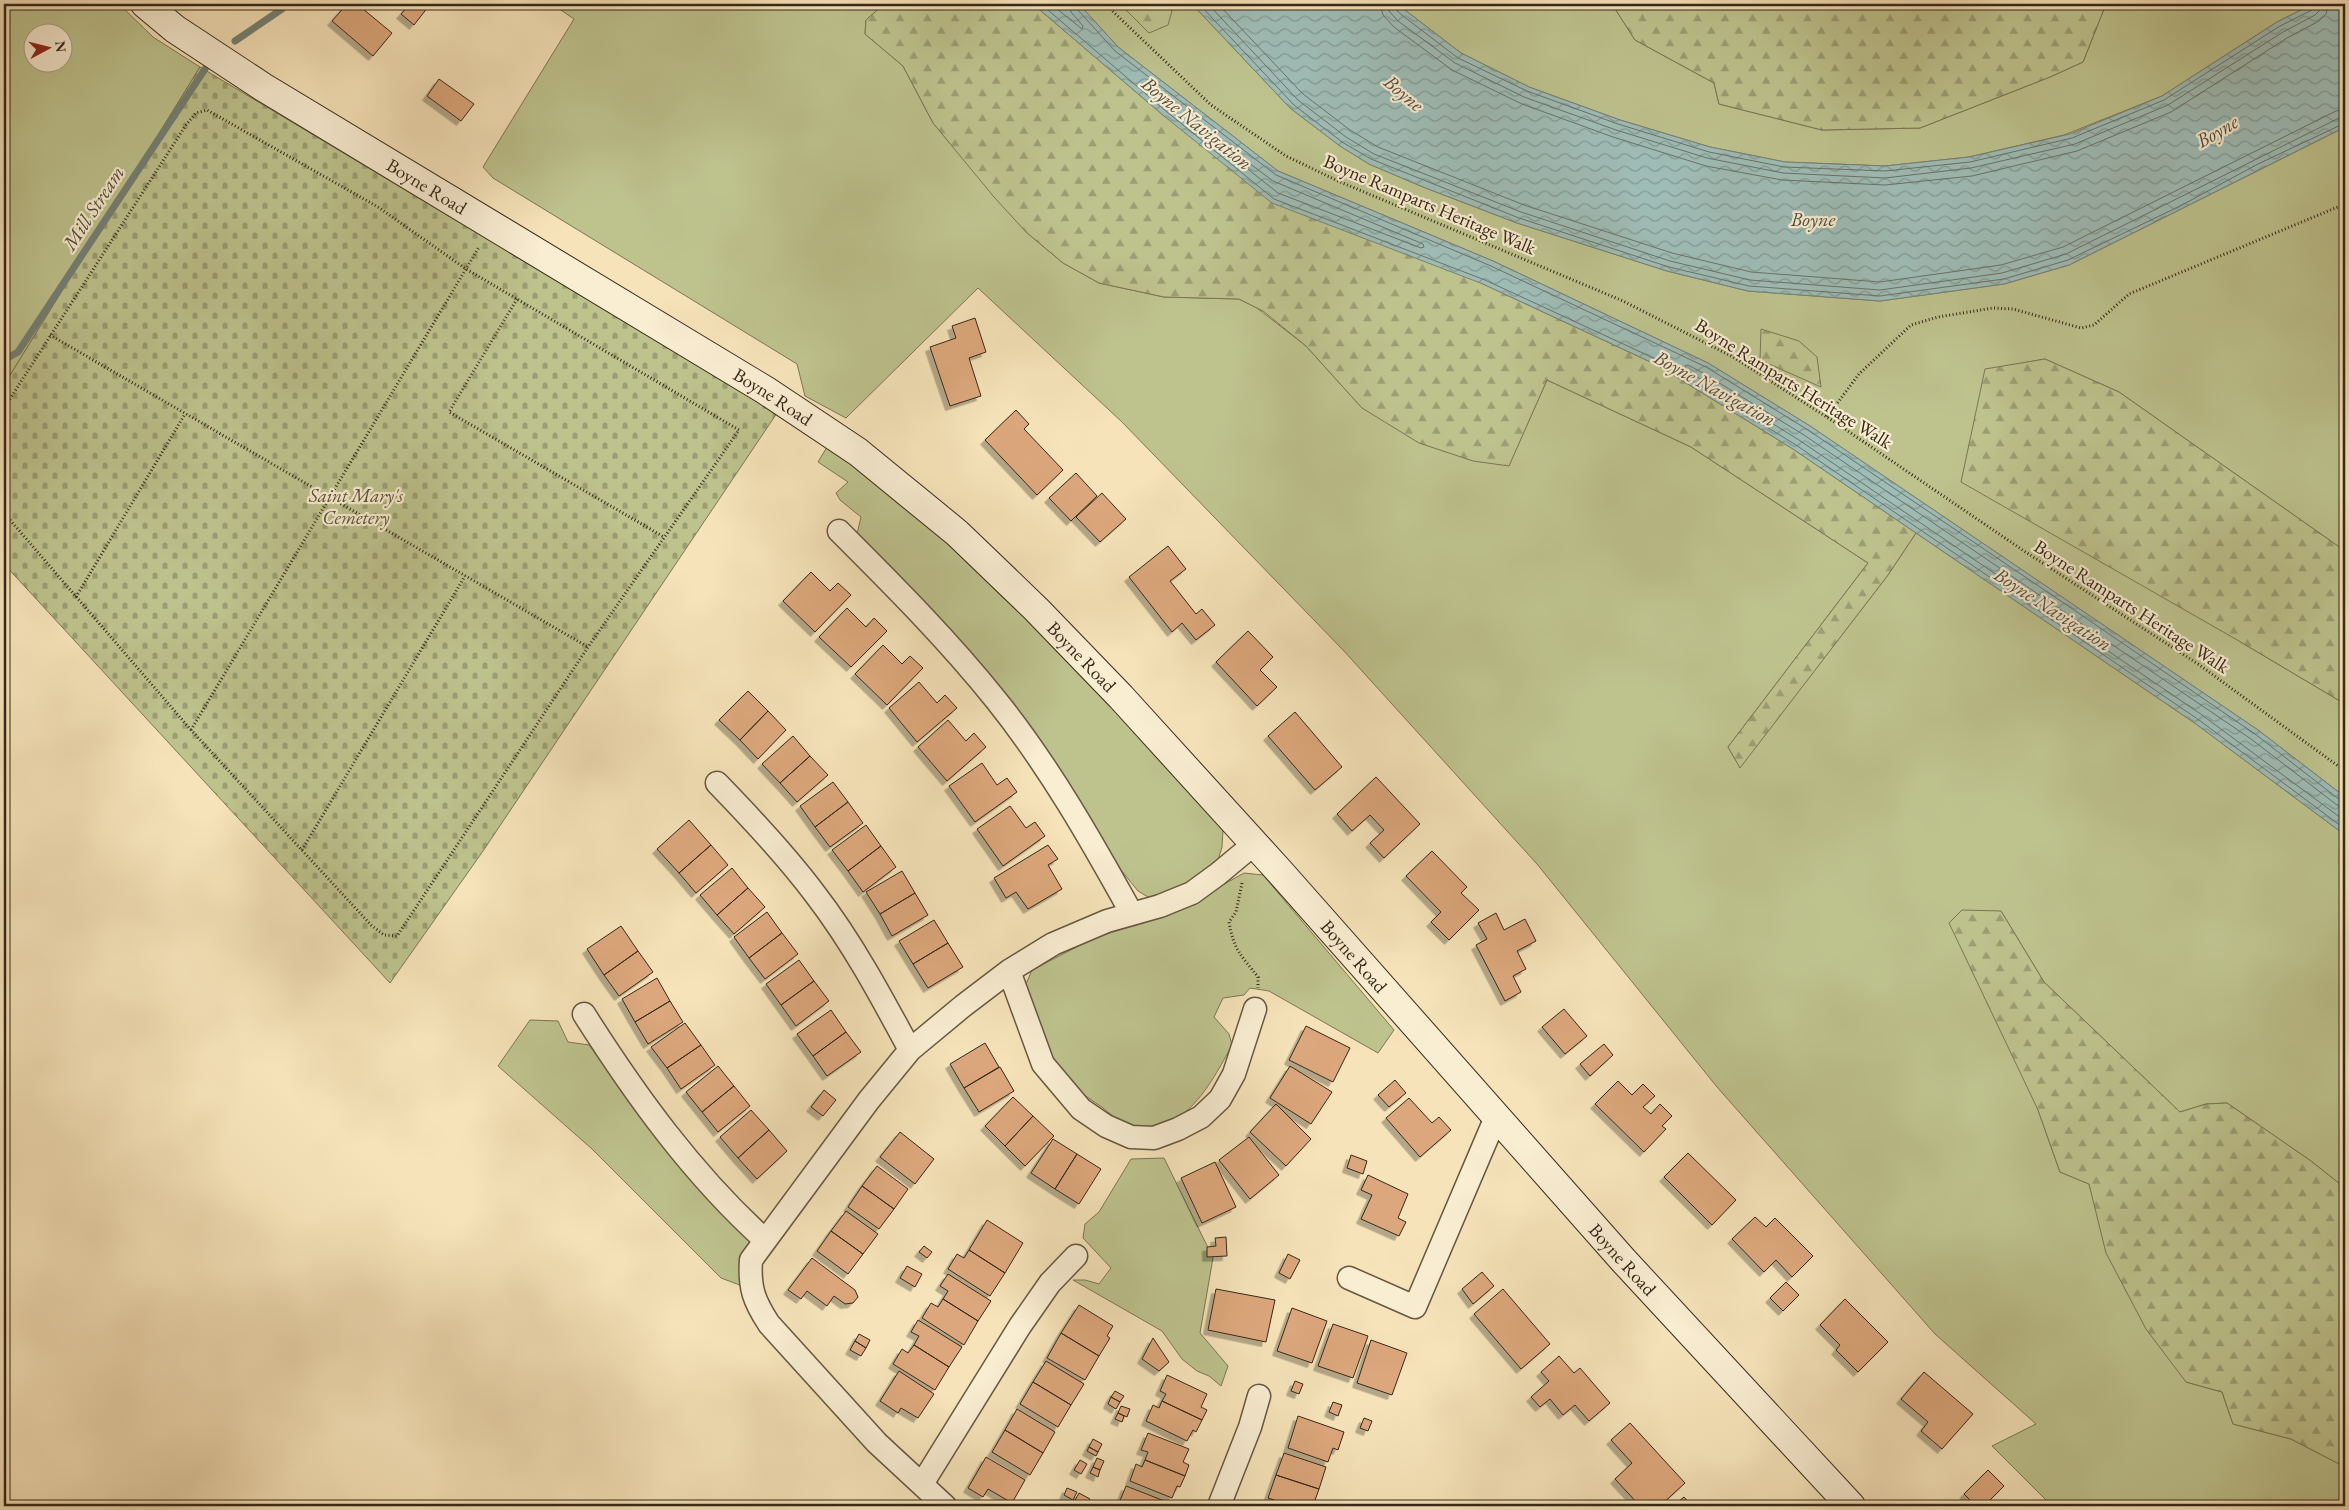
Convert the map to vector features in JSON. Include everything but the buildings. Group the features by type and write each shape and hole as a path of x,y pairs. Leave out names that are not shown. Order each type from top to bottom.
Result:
{"street":[{"name":"Boyne Road","path":"145,4 175,29 263,87 765,390 858,452 957,534 1036,609 1121,697 1246,851 1496,1117 1624,1261 1851,1506"},
{"path":"839,531 942,637 996,700 1038,758 1088,836 1132,914"},
{"path":"716,783 777,847 816,894 857,955 910,1050"},
{"path":"945,1506 877,1443 769,1324 756,1304 750,1281 751,1260 869,1100 910,1050 1009,971 1053,944 1107,921 1160,906 1192,892 1246,851"},
{"path":"1009,971 1043,1064 1081,1108 1106,1126 1131,1136 1154,1138 1178,1130 1201,1117 1220,1099 1234,1074 1255,1009"},
{"path":"584,1014 654,1116 709,1184 765,1240"},
{"path":"1349,1278 1415,1308 1496,1117"},
{"path":"922,1484 1020,1326 1050,1283 1076,1256"},
{"path":"1219,1506 1250,1427 1259,1396"}],"path":[{"name":"Boyne Ramparts Heritage Walk","path":"1105,4 1211,105 1286,156 1338,181 1632,305 1733,357 1828,417 2027,553 2198,664 2345,772"},
{"path":"4,408 186,125 196,113 207,110 378,207 466,269 739,430 588,647 398,936 384,935 371,926 191,730 4,513"},
{"path":"1828,417 1859,374 1911,325 1938,317 1993,308 2013,308 2081,328 2094,325 2130,294 2345,204"},
{"path":"191,730 493,225"},
{"path":"516,299 449,412 664,537"},
{"path":"50,335 588,647"},
{"path":"76,597 185,414"},
{"path":"302,850 465,576"},
{"path":"1246,851 1242,874 1242,892 1236,912 1229,922 1232,940 1239,954 1258,977 1255,1009"}],"green space":[{"path":"4,4 119,4 153,37 200,67 4,385"},
{"path":"552,4 884,4 866,20 865,34 903,66 933,123 1026,232 1063,263 1099,283 1164,297 1239,299 1257,308 1306,346 1362,408 1509,465 1547,380 1691,447 1868,563 1728,747 1740,767 1888,575 1916,533 2196,724 2345,835 2345,1188 2311,1161 2227,1103 2206,1104 2180,1112 2044,982 2001,911 2038,1110 2060,1172 2089,1184 2098,1217 2186,1382 2222,1392 2233,1424 2291,1439 2345,1467 2345,1506 2052,1506 1992,1446 2036,1424 1935,1334 1717,1087 1537,864 1343,650 1122,422 978,288 846,418 805,396 797,364 493,178 483,167 574,19"},
{"path":"884,4 1033,4 1164,116 1483,284 1657,365 1793,449 1916,533 1888,575 1740,768 1728,747 1868,563 1691,447 1547,380 1509,466 1473,461 1419,443 1362,408 1306,346 1263,311 1239,299 1164,297 1099,283 1063,263 1026,232 994,197 933,123 903,66 865,34 866,20"},
{"path":"1079,4 1120,4 1149,33 1172,11 1166,4 1192,4 1290,108 1340,146 1369,164 1517,223 1667,271 1748,291 1880,301 2004,284 2069,265 2345,127 2345,551 2119,392 2045,359 1985,370 2239,641 2345,704 2345,797 2258,730 1810,426 1708,363 1493,261 1278,171 1118,47"},
{"path":"1120,4 1166,4 1172,11 1168,25 1149,33"},
{"path":"1397,4 1612,4 1635,40 1714,83 1719,104 1822,130 1920,128 2050,77 2083,62 2106,4 2129,4 2148,9 2158,4 2313,4 2277,22 2162,96 2064,135 1969,157 1885,166 1785,162 1710,147 1620,120 1529,87 1461,53"},
{"path":"1612,4 2106,4 2083,62 2050,77 1920,128 1822,130 1719,104 1714,83 1635,40"},
{"name":"Saint Mary's Cemetery","path":"200,67 777,413 483,851 390,983 4,564 4,385"},
{"path":"1761,329 1799,341 1817,357 1821,387 1760,360"},
{"path":"2045,359 2119,392 2345,551 2345,704 1961,482 1985,369"},
{"path":"827,447 852,463 953,540 1121,710 1223,829 1222,847 1218,860 1181,888 1161,896 1148,897 1138,891 1121,870 1042,744 857,534 861,517 840,500 836,493 848,482 818,462"},
{"path":"1244,873 1263,875 1394,1030 1378,1053 1269,991 1250,988 1244,995 1223,998 1214,1017 1229,1034 1232,1045 1204,1092 1192,1106 1178,1117 1163,1125 1146,1127 1124,1123 1082,1093 1063,1076 1050,1054 1026,984 1032,970 1096,937 1167,916"},
{"path":"1962,910 2001,911 2044,982 2180,1112 2206,1104 2227,1103 2311,1161 2345,1188 2345,1467 2291,1439 2233,1424 2222,1392 2186,1382 2146,1329 2106,1253 2089,1184 2060,1172 2038,1110 1949,923"},
{"path":"530,1020 558,1021 568,1042 589,1045 680,1165 756,1242 745,1287 721,1278 592,1149 498,1066"},
{"path":"1164,1158 1213,1258 1200,1333 1228,1366 1221,1386 1182,1359 1162,1331 1073,1280 1085,1280 1099,1284 1111,1268 1083,1238 1085,1224 1099,1212 1131,1159"}],"water":[{"name":"Boyne Navigation","path":"1033,4 1079,4 1118,47 1278,171 1493,261 1708,363 1810,426 2258,730 2345,797 2345,835 2196,724 1793,449 1657,365 1483,284 1272,203 1164,116"},
{"name":"Boyne","path":"1192,4 1397,4 1461,53 1529,87 1620,120 1710,147 1785,162 1885,166 1969,157 2070,134 2162,96 2277,22 2313,4 2345,4 2345,127 2069,265 2004,284 1880,301 1748,291 1667,271 1517,223 1369,164 1340,146 1290,108"}],"waterway":[{"name":"Mill Stream","path":"235,41 282,9 286,4"},
{"name":"Mill Stream","path":"4,360 18,352 205,69"}]}
